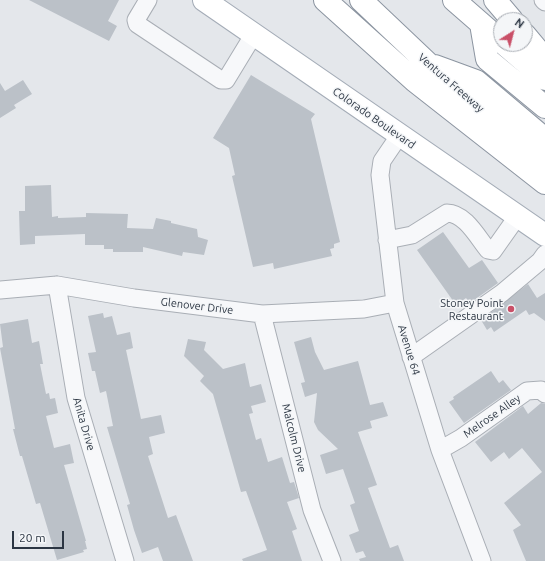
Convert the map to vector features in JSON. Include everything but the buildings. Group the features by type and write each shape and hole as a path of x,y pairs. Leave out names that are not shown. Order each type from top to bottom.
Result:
{"main road":[{"name":"Colorado Boulevard","path":"204,0 398,136 545,235"},
{"path":"325,0 415,81 545,183"},
{"name":"Ventura Freeway","path":"361,0 457,91 545,162"},
{"path":"454,0 493,35"},
{"path":"495,0 505,12"},
{"path":"480,24 487,58 545,107"},
{"path":"533,45 545,59"},
{"path":"513,52 545,79"},
{"path":"426,63 476,81 545,139"}],"street":[{"path":"148,0 136,20 137,24 221,80 226,80 254,34"},
{"name":"Avenue 64","path":"398,136 382,161 380,175 395,303 440,450 482,561"},
{"path":"387,240 412,235 426,228 447,213 452,213 464,220 488,250 493,251 517,217"},
{"path":"411,357 502,293 540,261 545,254"},
{"name":"Glenover Drive","path":"0,290 57,285 134,298 262,314 364,308 395,303"},
{"name":"Anita Drive","path":"57,285 76,398 124,561"},
{"name":"Malcolm Drive","path":"262,314 312,510 332,561"},
{"name":"Melrose Alley","path":"440,450 461,438 527,391 541,390 545,394"}],"place":[{"name":"Stoney Point Restaurant","path":"511,309"}]}
